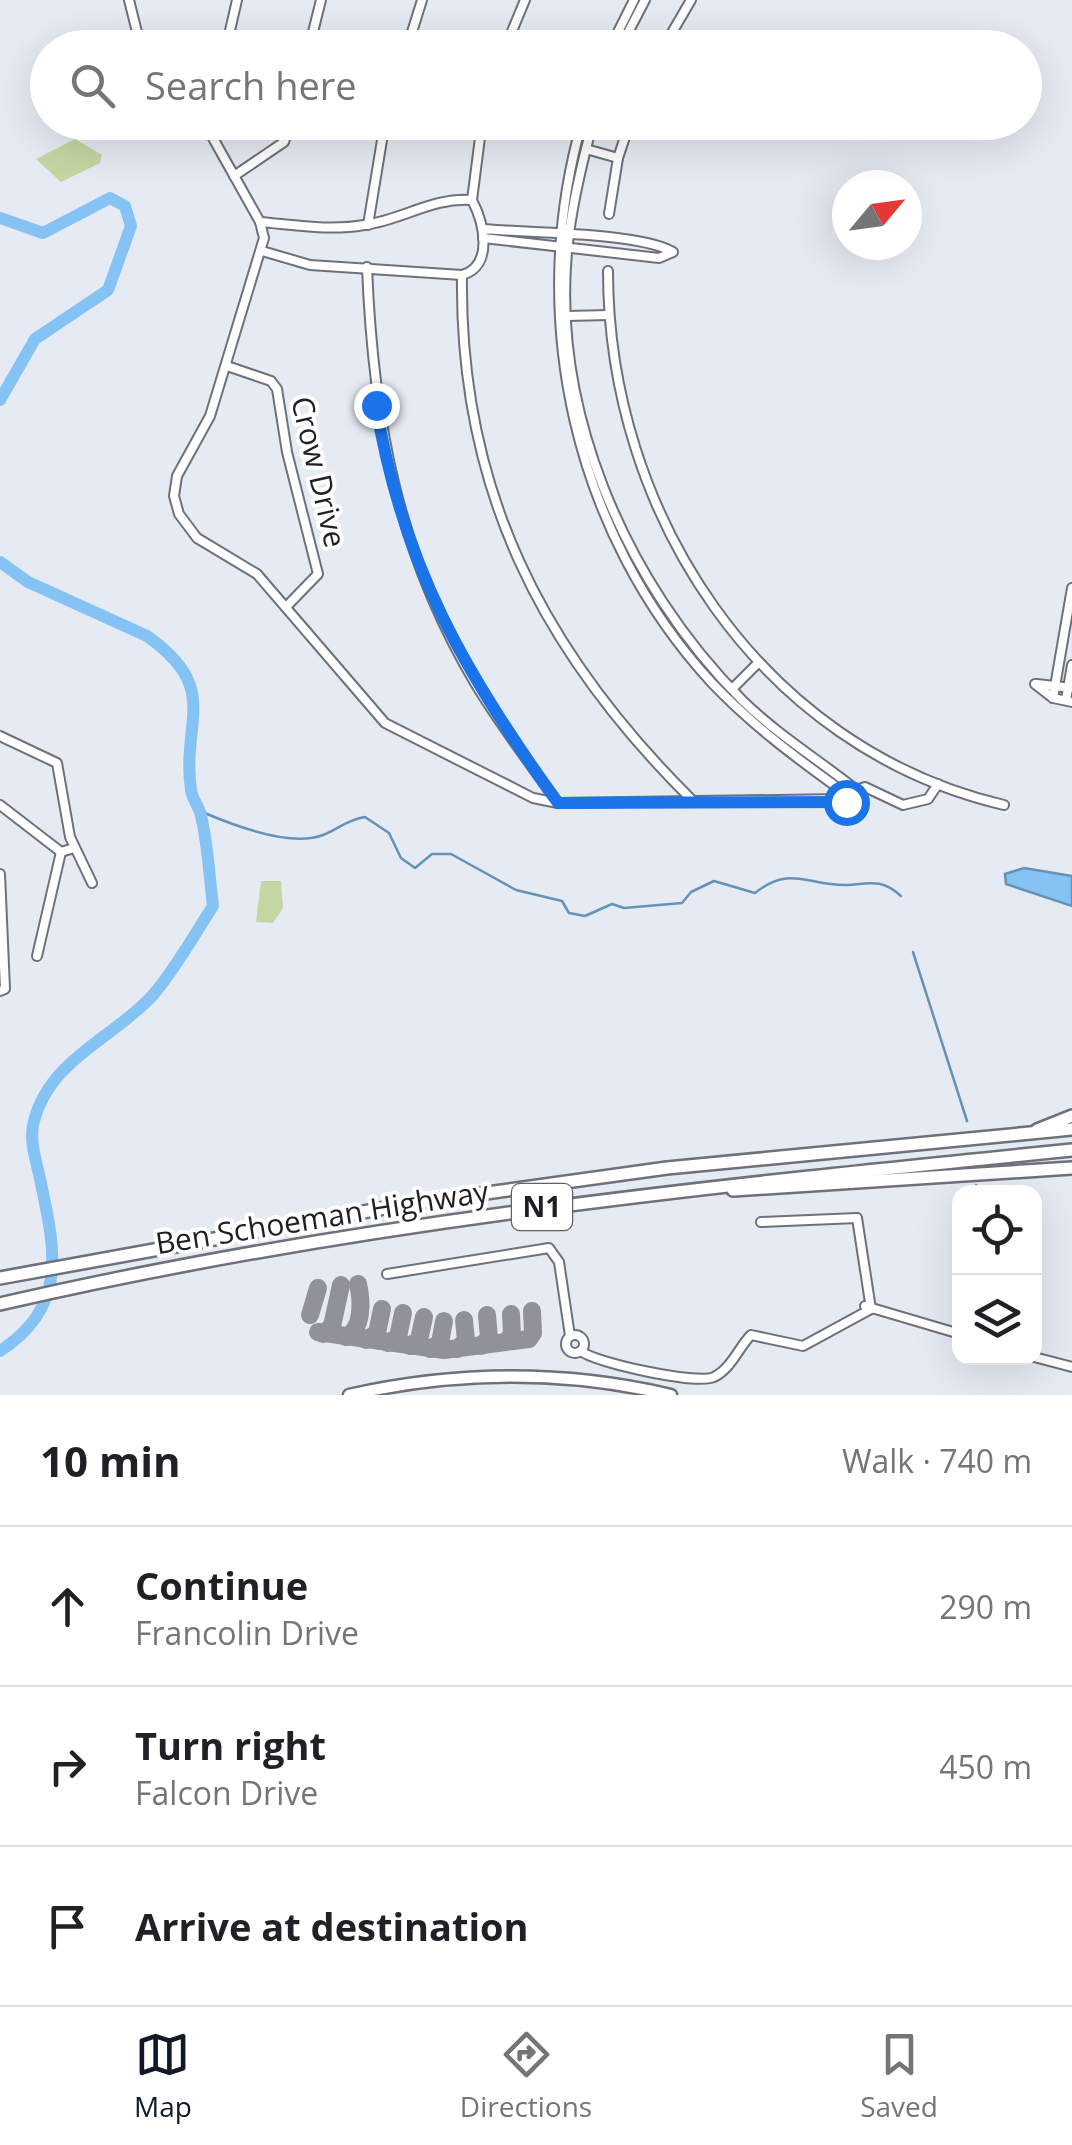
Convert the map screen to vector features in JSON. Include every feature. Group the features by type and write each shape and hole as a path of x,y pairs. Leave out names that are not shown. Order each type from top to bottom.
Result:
{"highway":[{"path":"1033,1132 1072,1116"},
{"name":"Ben Schoeman Highway","path":"2,1277 407,1204 667,1168 1072,1129"},
{"name":"Ben Schoeman Highway","path":"2,1303 87,1283 373,1232 658,1191 1072,1150"},
{"path":"658,1191 774,1190 1072,1168"}],"main road":[{"path":"349,1395 422,1382 510,1376 617,1382 671,1395"}],"street":[{"path":"129,0 137,30"},
{"path":"230,30 237,0"},
{"path":"313,30 322,0"},
{"path":"412,30 422,0"},
{"path":"512,30 525,0"},
{"path":"626,30 634,0"},
{"path":"622,30 645,0"},
{"path":"674,30 691,0"},
{"path":"214,140 260,222 262,252 210,416 177,476 176,504 186,526 197,538 257,574 385,723 533,798 558,803 841,795 853,788 864,788 903,805 928,799 938,784"},
{"path":"234,176 285,140"},
{"path":"368,225 382,140"},
{"path":"262,252 310,265 462,274 476,269 483,233 472,200 480,140"},
{"path":"579,140 564,236 565,359 612,536 648,600 772,741 852,802 853,788"},
{"path":"564,236 588,140"},
{"path":"609,214 624,140"},
{"path":"586,149 618,158"},
{"path":"260,222 337,228 368,225 452,199 472,200"},
{"path":"483,233 658,244 672,252 664,256 564,247 483,233"},
{"path":"564,247 565,359"},
{"path":"367,267 370,351 381,437 418,566 474,681 558,803"},
{"path":"608,271 609,316 623,415 658,514 700,589 760,662 848,736 938,784 1004,805"},
{"path":"462,274 461,311 476,431 516,557 539,605 586,680 618,724 692,800"},
{"path":"567,316 609,316"},
{"name":"Crow Drive","path":"227,366 271,381 277,389 287,452 318,574 286,607"},
{"path":"586,448 623,533 658,595 714,677 784,737 853,788"},
{"path":"612,536 623,533"},
{"path":"1052,698 1072,588"},
{"path":"648,600 658,595"},
{"path":"732,689 760,662"},
{"path":"1070,688 1036,684 1052,698 1069,701 1072,666"},
{"path":"0,736 57,763 74,848 92,884"},
{"path":"0,804 61,852"},
{"path":"61,852 74,848"},
{"path":"37,956 61,852"},
{"path":"0,874 2,990"},
{"path":"761,1222 857,1218 868,1307"},
{"path":"387,1274 549,1248 559,1262 564,1320 570,1336 583,1338 581,1351 598,1360 705,1380 723,1371 752,1335 804,1346 868,1307 952,1332"},
{"path":"1042,1359 1072,1366"}],"green space":[{"path":"73,140 102,155 100,163 61,182 36,159"},
{"path":"261,881 281,881 283,908 273,923 256,922"}],"water":[{"path":"1024,868 1072,876 1072,906 1006,884 1005,874"}],"waterway":[{"path":"0,218 43,233 110,198 125,206 131,226 108,290 35,339 0,400"},
{"path":"0,562 28,582 147,636 184,673 193,707 191,790 203,823 213,906 153,995 68,1065 42,1100 32,1141 49,1226 52,1272 38,1314 23,1333 0,1351"},
{"path":"200,811 260,833 294,839 323,835 365,817 389,833 401,858 415,868 432,854 451,854 516,890 562,901 569,913 585,916 612,904 624,908 682,903 691,892 714,881 755,893 768,884 790,878 835,885 876,883 901,896"},
{"path":"913,952 967,1121"}],"taxiway":[{"path":"346,1337 358,1321 358,1284"},
{"path":"323,1334 332,1326 341,1285"},
{"path":"310,1315 318,1288"},
{"path":"366,1340 377,1333 382,1309"},
{"path":"318,1332 444,1350 529,1339 533,1333 532,1311"},
{"path":"388,1343 398,1337 403,1313"},
{"path":"505,1342 512,1335 511,1314"},
{"path":"481,1346 489,1338 487,1315"},
{"path":"410,1346 419,1340 424,1317"},
{"path":"457,1349 466,1341 464,1320"},
{"path":"430,1349 440,1343 444,1321"}],"route":[{"path":"376,405 399,510 437,609 494,714 558,803 846,802"}]}
